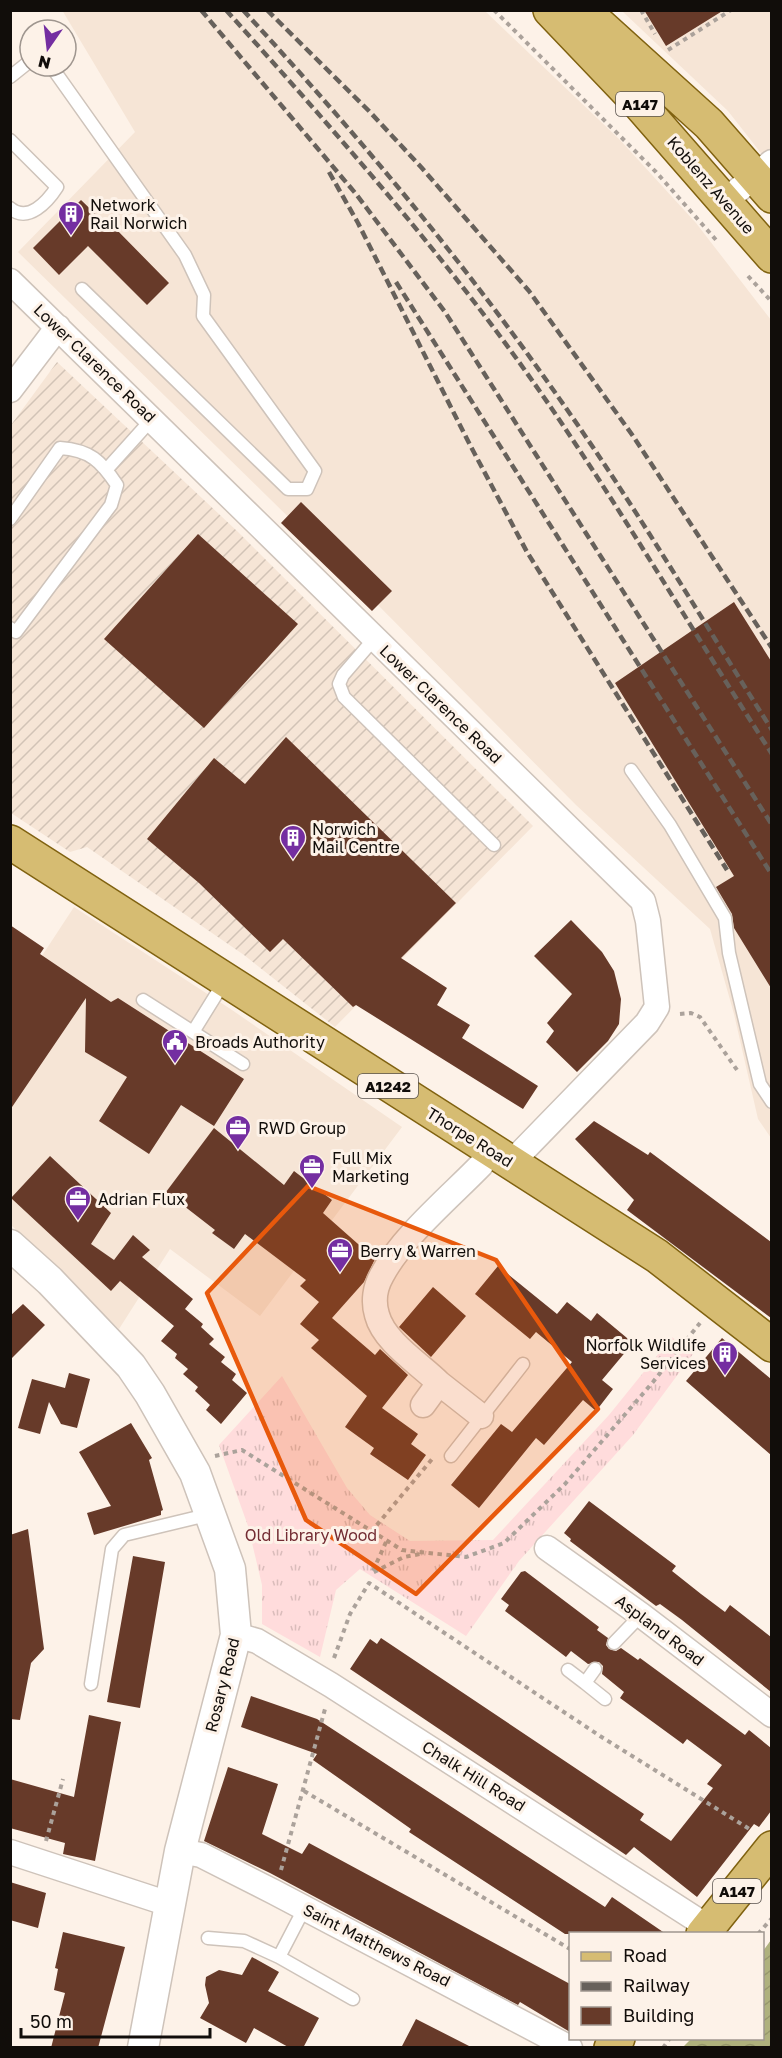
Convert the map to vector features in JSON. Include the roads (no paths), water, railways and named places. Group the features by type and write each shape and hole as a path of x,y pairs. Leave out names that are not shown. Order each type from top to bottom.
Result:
{"main road":[{"name":"Koblenz Avenue","path":"550,10 634,98 771,256"},
{"name":"A147","path":"583,10 709,124 767,184"},
{"name":"Thorpe Road","path":"10,842 657,1256 771,1345"},
{"name":"A147","path":"705,1930 761,1840"}],"street":[{"path":"734,212 767,184"},
{"name":"Lower Clarence Road","path":"10,281 643,901 648,921 657,1007 647,1023 501,1157"},
{"path":"10,390 58,327"},
{"path":"481,1416 439,1383 390,1336 377,1316 374,1295 382,1275 402,1247 481,1165 501,1157"},
{"name":"Rosary Road","path":"10,1245 50,1281 131,1366 156,1404 195,1473 212,1514 230,1569 236,1612 236,1635 180,1851 143,2048"},
{"path":"423,1405 439,1383"},
{"name":"Aspland Road","path":"547,1548 641,1615 771,1714"},
{"name":"Chalk Hill Road","path":"236,1635 257,1641 331,1685 705,1930"},
{"name":"Saint Matthews Road","path":"180,1851 201,1855 305,1907 570,2048"},
{"path":"10,1852 169,1905"}],"lane":[{"path":"60,78 185,255 204,295 203,316 315,471 308,489 288,489 82,289"},
{"path":"10,140 57,187 38,209 26,213 10,208"},
{"path":"107,469 152,418"},
{"path":"10,519 60,448 82,449 107,469 117,485 111,505 12,633"},
{"path":"374,639 343,675 339,684 344,697 494,845"},
{"path":"631,770 670,825 725,918 729,953 760,1084 771,1102"},
{"path":"193,1032 225,981"},
{"path":"143,1000 243,1064"},
{"path":"451,1456 523,1364"},
{"path":"91,1684 112,1549 117,1541 124,1535 212,1514"},
{"path":"615,1643 641,1615"},
{"path":"585,1683 595,1669"},
{"path":"568,1670 605,1699"},
{"path":"279,1957 305,1907"},
{"path":"208,1938 244,1941 279,1957 353,1999"}],"water":[{"path":"771,1940 771,2045 769,2048 683,2047 690,2040 764,2040 764,1950"}],"railway":[{"path":"201,10 356,194 445,312 772,825"},
{"path":"226,10 396,204 515,356 608,495 772,754"},
{"path":"243,10 409,200 487,299 589,441 772,730"},
{"path":"267,10 369,111 529,291 633,436 772,648"},
{"path":"329,172 358,223 470,445 527,552 727,870"},
{"path":"396,282 772,875"}],"place":[{"name":"Network Rail Norwich","path":"71,237"},
{"name":"Norwich Mail Centre","path":"293,861"},
{"name":"Broads Authority","path":"175,1065"},
{"name":"RWD Group","path":"238,1151"},
{"name":"Full Mix Marketing","path":"312,1190"},
{"name":"Adrian Flux","path":"78,1222"},
{"name":"Berry & Warren","path":"340,1274"},
{"name":"Norfolk Wildlife Services","path":"725,1377"}],"park label":[{"name":"Old Library Wood","path":"311,1535"}]}
